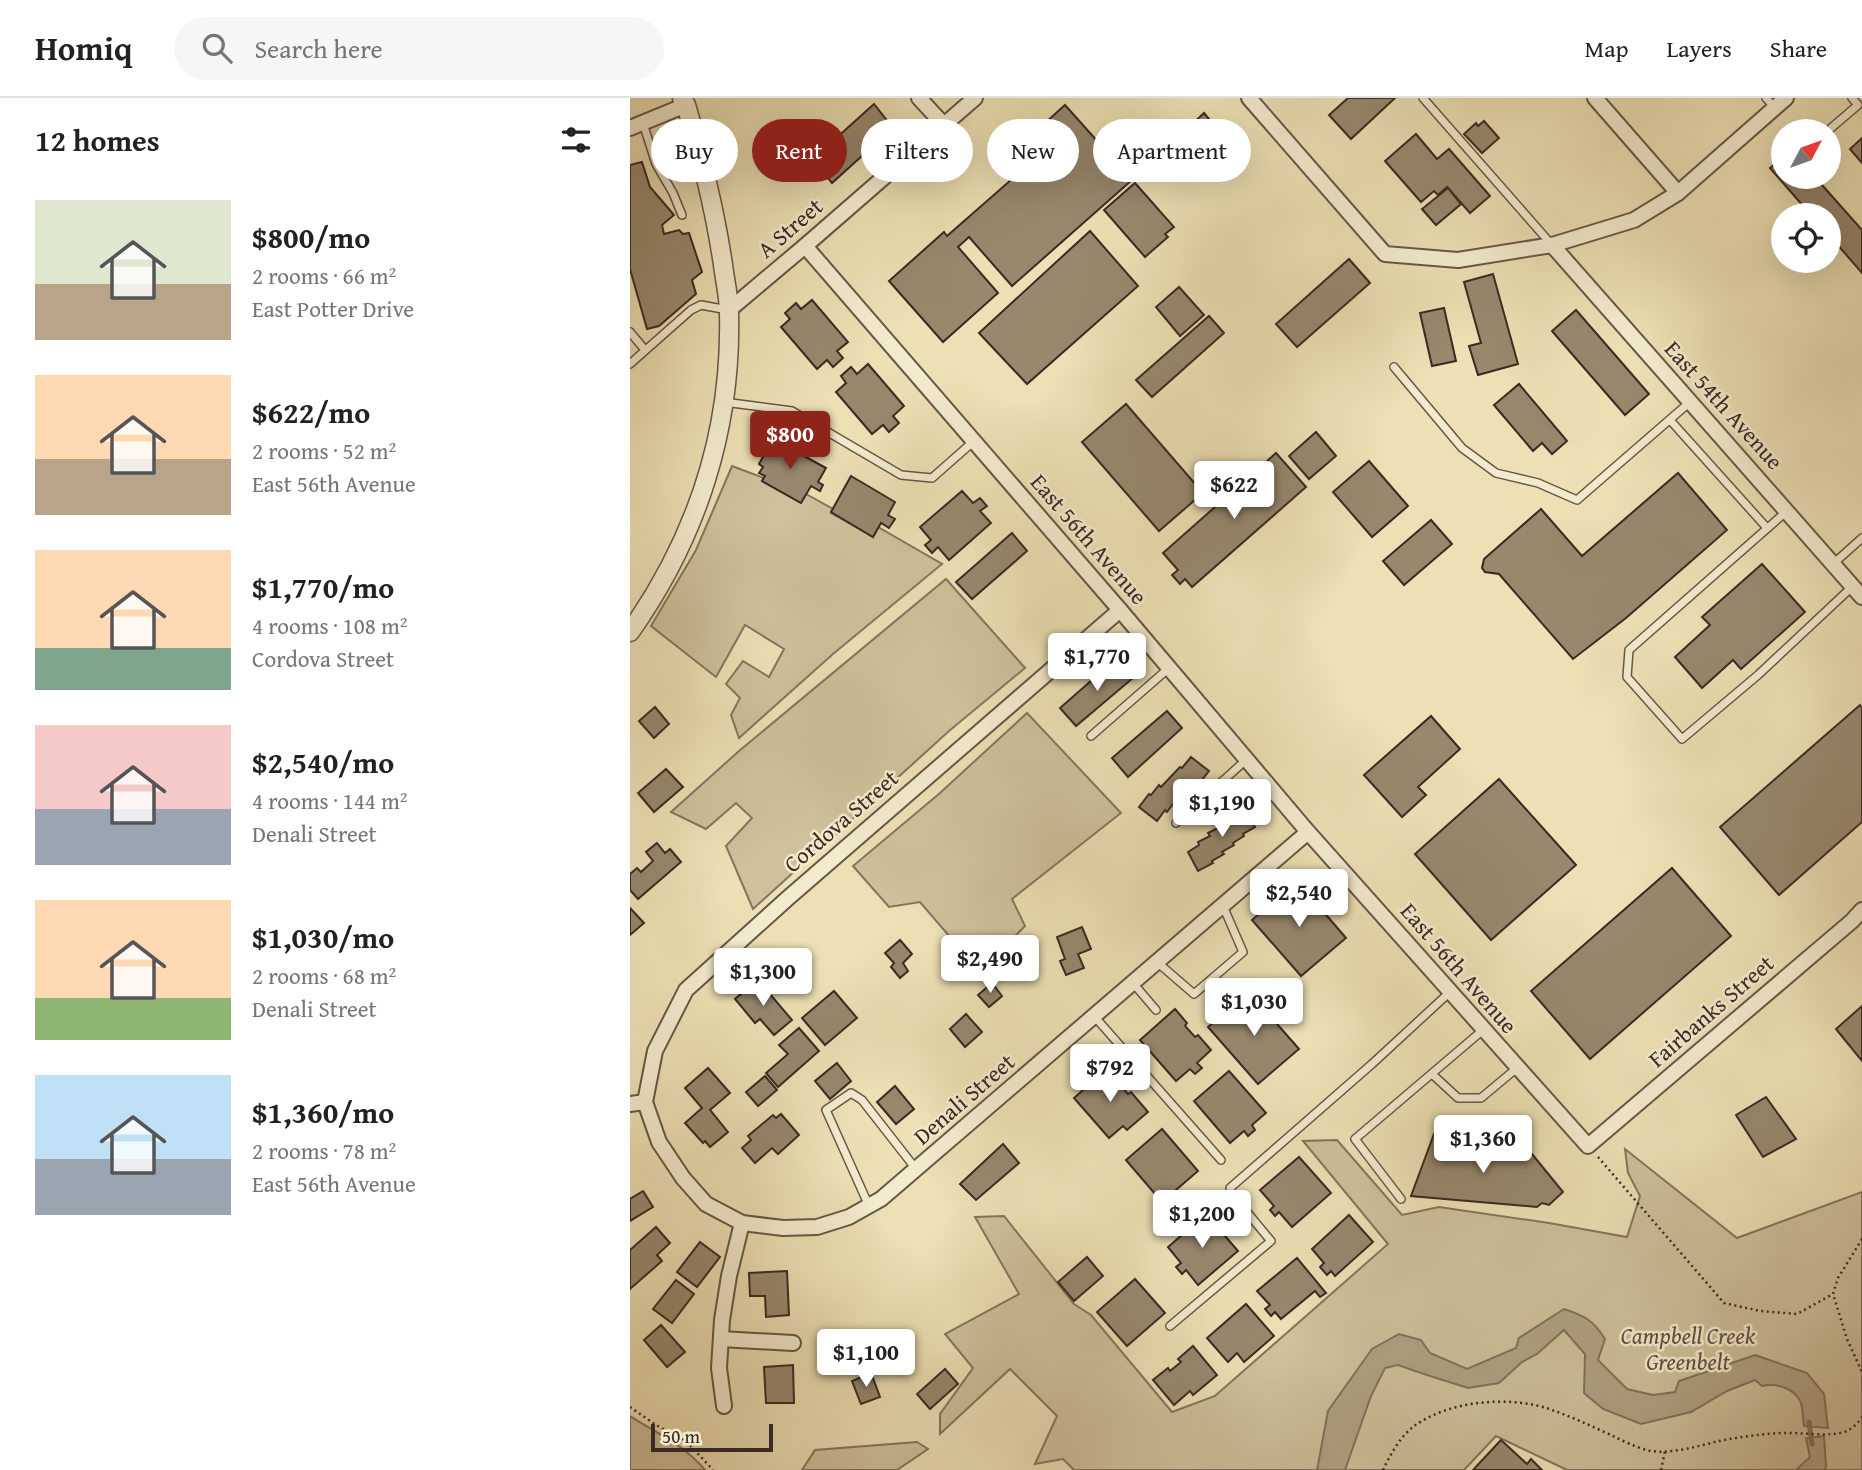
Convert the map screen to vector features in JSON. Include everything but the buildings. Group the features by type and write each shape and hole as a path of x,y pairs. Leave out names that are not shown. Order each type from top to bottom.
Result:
{"street":[{"path":"919,98 938,119"},
{"name":"A Street","path":"951,119 975,98"},
{"path":"1249,98 1385,254 1458,260 1552,245 1633,219 1678,193 1776,101"},
{"path":"1595,98 1678,193"},
{"path":"630,632 678,553 700,501 711,463 729,361 729,310 713,207 703,162 684,101 636,125"},
{"name":"A Street","path":"729,310 879,182"},
{"name":"East 54th Avenue","path":"1552,245 1857,591"},
{"name":"East 56th Avenue","path":"805,246 1308,832 1588,1146"},
{"name":"Cordova Street","path":"637,1103 655,1051 685,990 798,888 1120,610"},
{"name":"Denali Street","path":"637,1103 683,1178 706,1204 742,1223 783,1228 817,1227 849,1217 881,1199 916,1170 1308,832"},
{"name":"Fairbanks Street","path":"1588,1146 1852,921 1862,909"},
{"path":"724,1406 719,1368 721,1339 729,1276 742,1223"},
{"path":"721,1339 793,1343"}],"lane":[{"path":"1423,98 1552,245"},
{"path":"1841,120 1858,105 1852,98"},
{"path":"636,125 674,193 682,215"},
{"path":"630,364 691,310 701,305 729,310"},
{"path":"630,332 645,350"},
{"path":"1394,367 1462,448 1496,473 1538,483 1577,500 1691,402"},
{"path":"723,402 792,411 901,475 932,478 974,441"},
{"path":"1670,419 1767,528"},
{"path":"1787,510 1629,650 1628,677 1682,739 1857,591"},
{"path":"1833,564 1862,538"},
{"path":"1091,736 1169,668"},
{"path":"1176,823 1247,759"},
{"path":"1157,962 1194,994 1243,952 1223,906"},
{"path":"1133,983 1156,1010"},
{"path":"1170,1326 1271,1241 1231,1194 1230,1188 1450,992"},
{"path":"1094,1016 1221,1160"},
{"path":"1401,1199 1355,1139 1483,1030"},
{"path":"1432,1074 1458,1098 1481,1098 1517,1068"},
{"path":"869,1206 826,1110 851,1093 862,1100 916,1170"}],"path":[{"path":"1588,1146 1724,1303 1760,1311 1797,1314 1833,1294"},
{"path":"1862,1239 1838,1278 1833,1294 1847,1339 1862,1372"},
{"path":"1383,1470 1398,1443 1412,1427 1435,1413 1488,1402 1534,1404 1650,1451 1694,1447 1749,1435 1847,1431 1862,1417"},
{"path":"630,1407 688,1443 713,1470"},
{"path":"1661,1470 1665,1451"}],"green space":[{"path":"732,466 764,478 762,481 801,503 806,494 833,509 831,513 872,536 878,527 942,564 833,654 739,738 731,715 740,698 726,684 743,661 769,677 784,649 745,625 716,677 651,626 696,550"},
{"path":"946,579 1025,668 949,731 753,909 726,846 752,818 736,803 706,829 671,812 739,751"},
{"path":"1027,713 1121,813 1012,899 1025,926 980,972 920,902 889,907 853,866 940,793"},
{"name":"Campbell Creek Greenbelt","path":"1337,1140 1402,1215 1439,1207 1627,1237 1640,1196 1628,1173 1625,1149 1737,1238 1862,1192 1862,1470 1567,1470 1496,1436 1464,1470 1074,1470 1063,1459 1035,1464 1057,1416 1010,1369 940,1434 940,1414 973,1368 945,1334 1019,1294 975,1217 1004,1216 1074,1304 1091,1315 1172,1412 1215,1396 1388,1244 1303,1141"},
{"path":"630,1416 679,1446 705,1470 630,1470"},
{"path":"917,1442 928,1449 897,1470 802,1470 815,1450"}],"shaded area":[{"path":"1564,1309 1588,1320 1601,1333 1605,1339 1598,1360 1627,1389 1653,1395 1675,1392 1679,1381 1755,1355 1807,1373 1824,1394 1828,1428 1804,1426 1801,1403 1790,1390 1774,1385 1762,1386 1755,1380 1727,1391 1691,1412 1641,1424 1603,1409 1584,1393 1585,1354 1564,1330 1499,1383 1468,1388 1398,1365 1385,1368 1371,1396 1345,1470 1317,1470 1328,1411 1372,1349 1399,1334 1421,1340 1430,1353 1467,1369 1516,1348 1519,1338"},
{"path":"1824,1436 1824,1470 1796,1470 1810,1457 1806,1438"}],"waterway":[{"path":"1809,1422 1812,1444"}]}
